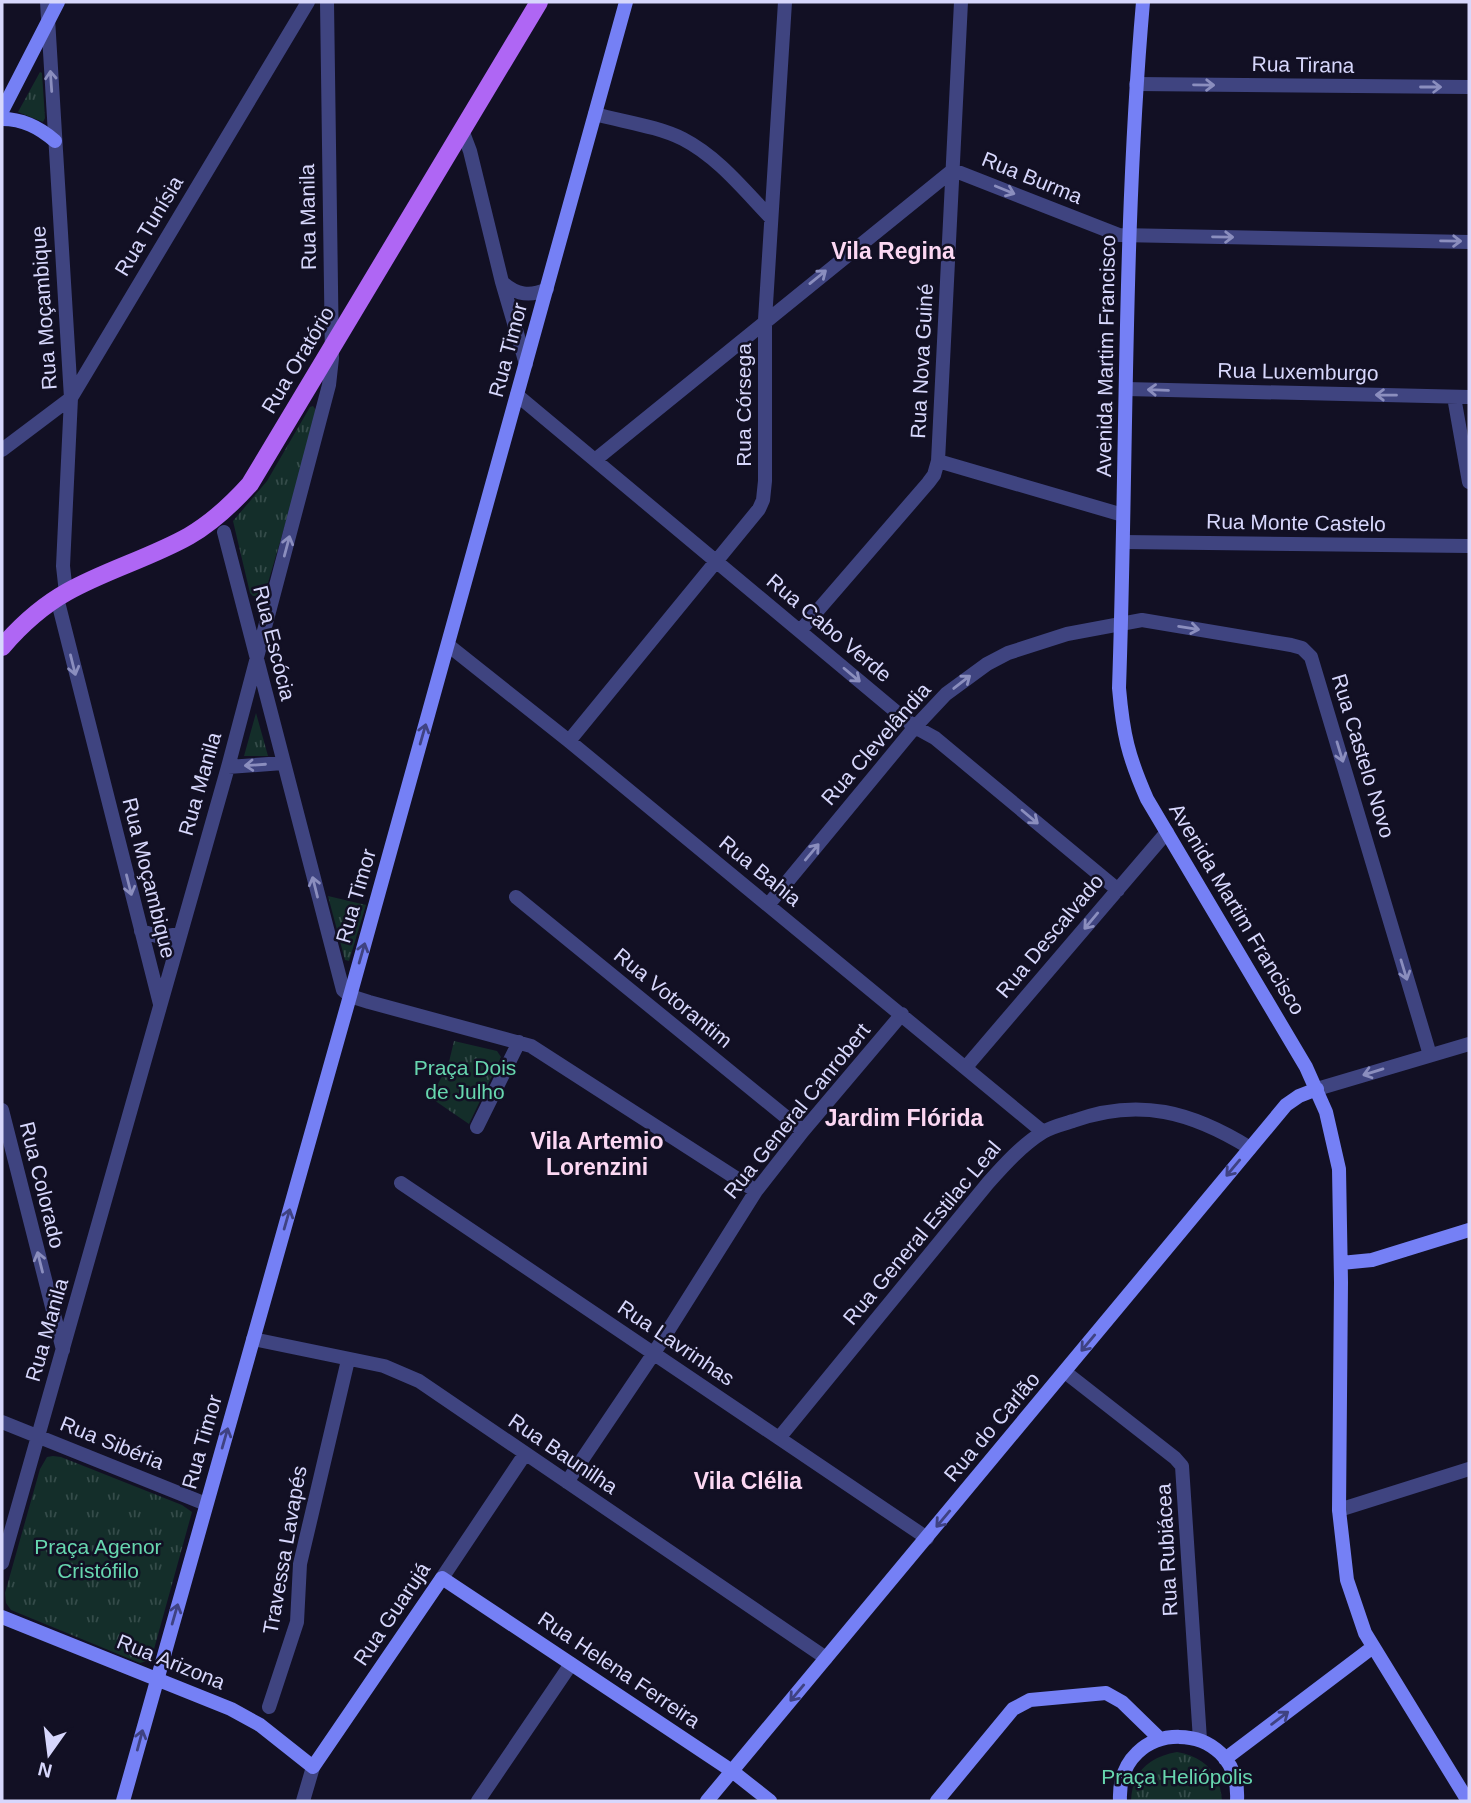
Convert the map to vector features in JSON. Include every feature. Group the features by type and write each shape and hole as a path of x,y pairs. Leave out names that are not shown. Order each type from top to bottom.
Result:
{"main road":[{"name":"Rua Oratório","path":"2,647 22,625 62,595 188,536 225,510 250,484 540,2"}],"street":[{"name":"Rua Moçambique","path":"47,2 71,398 62,595 160,1005"},
{"path":"2,111 58,2"},
{"name":"Rua Tunísia","path":"2,450 71,398 308,2"},
{"name":"Rua Manila","path":"2,1563 228,767 329,385 332,347 327,2"},
{"name":"Rua Timor","path":"123,1801 626,2"},
{"name":"Rua Córsega","path":"569,741 759,509 765,491 765,320 785,2"},
{"name":"Rua Nova Guiné","path":"800,631 928,483 934,475 938,461 961,2"},
{"name":"Avenida Martim Francisco","path":"1143,2 1129,235 1119,688 1124,740 1137,777 1306,1067 1326,1112 1337,1152 1341,1263 1339,1510 1347,1580 1365,1633 1468,1801"},
{"name":"Rua Tirana","path":"1136,84 1469,87"},
{"path":"595,114 671,134 694,145 720,166 771,218"},
{"path":"2,119 23,121 35,126 55,141"},
{"path":"462,130 470,151 502,282 526,364"},
{"name":"Rua Burma","path":"595,460 953,170 1112,234 1469,242"},
{"path":"502,282 509,289 528,294 547,289"},
{"name":"Rua Luxemburgo","path":"1126,389 1469,397"},
{"name":"Rua Cabo Verde","path":"517,395 915,727 935,738 1118,890"},
{"path":"1454,397 1469,482"},
{"path":"938,461 1123,515"},
{"name":"Rua Escócia","path":"224,532 338,980 350,996"},
{"name":"Rua Monte Castelo","path":"1123,542 1469,546"},
{"name":"Rua Castelo Novo","path":"1121,623 1142,620 1291,645 1302,648 1311,657 1430,1055"},
{"name":"Rua Clevelândia","path":"768,905 915,727 946,694 987,664 1008,653 1037,642 1121,623"},
{"name":"Rua Bahia","path":"448,645 569,741 1043,1132"},
{"path":"228,767 283,763"},
{"name":"Rua Descalvado","path":"966,1067 1167,832"},
{"name":"Rua Votorantim","path":"516,897 803,1131"},
{"path":"141,931 160,937 180,934"},
{"path":"350,996 519,1042 538,1050 756,1191"},
{"name":"Rua General Canrobert","path":"566,1482 654,1353 756,1191 902,1014"},
{"path":"477,1127 519,1042"},
{"path":"1317,1089 1469,1044"},
{"name":"Rua do Carlão","path":"707,1801 1291,1100 1317,1089"},
{"name":"Rua Colorado","path":"2,1110 63,1352"},
{"name":"Rua General Estilac Leal","path":"779,1438 988,1183 1004,1165 1043,1132 1088,1115 1107,1111 1145,1110 1202,1121 1250,1148"},
{"name":"Rua Lavrinhas","path":"401,1183 927,1538"},
{"path":"1341,1263 1372,1259 1469,1230"},
{"name":"Rua Baunilha","path":"253,1339 384,1366 403,1373 826,1658"},
{"name":"Travessa Lavapés","path":"270,1707 297,1622 300,1564 348,1360"},
{"name":"Rua Rubiácea","path":"1065,1372 1182,1466 1200,1740"},
{"name":"Rua Sibéria","path":"2,1422 206,1504"},
{"name":"Rua Guarujá","path":"303,1801 313,1767 526,1454"},
{"path":"1339,1510 1469,1469"},
{"name":"Rua Helena Ferreira","path":"442,1578 732,1771 770,1801"},
{"name":"Rua Arizona","path":"2,1617 247,1717 313,1767"},
{"path":"1225,1759 1373,1647"},
{"path":"478,1801 571,1664"},
{"path":"937,1801 1013,1709 1030,1700 1107,1693 1122,1702 1160,1739"},
{"path":"1120,1801 1122,1778 1128,1763 1145,1746 1160,1739 1180,1736 1200,1740 1218,1751 1233,1773 1237,1795 1246,1801"}],"green space":[{"path":"40,72 45,118 43,122 18,112"},
{"path":"313,406 318,413 265,593 262,596 253,596 250,593 233,521 267,481"},
{"path":"256,713 268,756 244,756"},
{"path":"328,896 366,905 349,961 345,960"},
{"name":"Praça Dois de Julho","path":"454,1041 497,1051 501,1057 469,1124 431,1098 449,1062"},
{"name":"Praça Agenor Cristófilo","path":"53,1456 182,1505 192,1512 151,1660 140,1663 11,1610 6,1603 5,1593 40,1469 47,1457"},
{"name":"Praça Heliópolis","path":"1177,1752 1196,1758 1209,1768 1218,1782 1222,1801 1131,1801 1135,1782 1144,1768 1158,1758"}],"district":[{"name":"Vila Regina","path":"893,251"},
{"name":"Jardim Flórida","path":"904,1118"},
{"name":"Vila Artemio Lorenzini","path":"597,1154"},
{"name":"Vila Clélia","path":"748,1481"}]}
